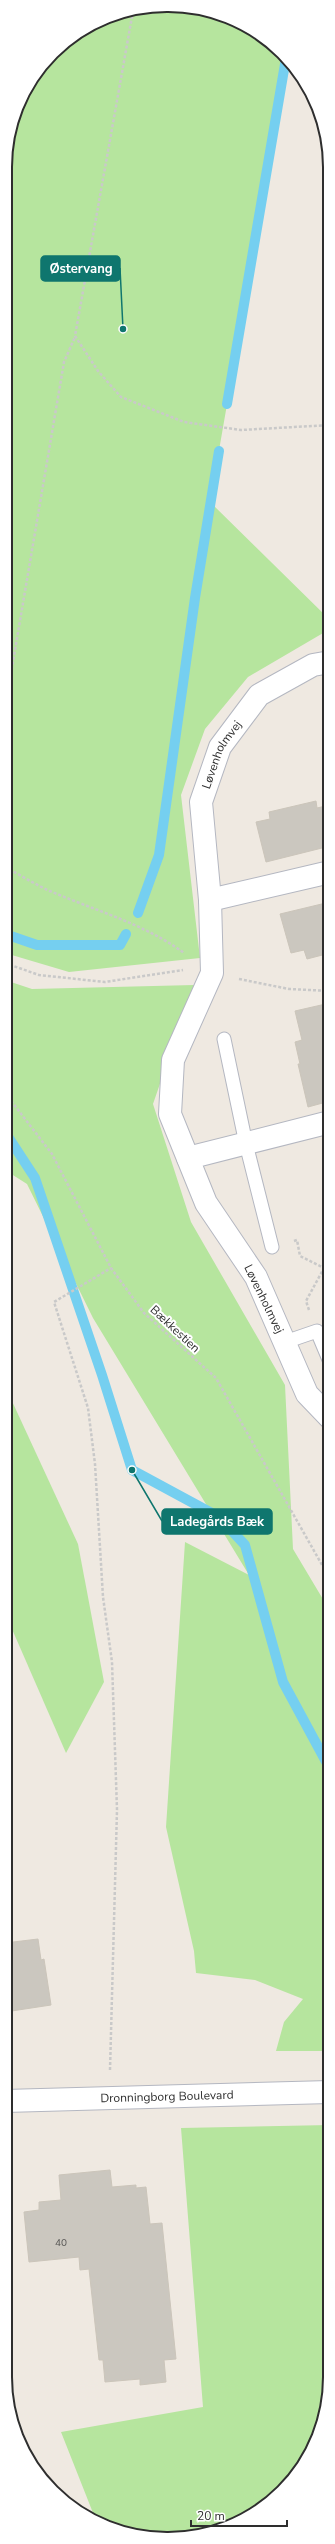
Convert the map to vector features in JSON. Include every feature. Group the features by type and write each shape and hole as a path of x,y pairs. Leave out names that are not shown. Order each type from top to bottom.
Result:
{"street":[{"name":"Løvenholmvej","path":"323,663 313,665 259,695 220,747 201,802 210,900 212,974 174,1060 170,1114 206,1203 256,1277 307,1394 323,1411"},
{"path":"210,900 323,874"},
{"path":"188,1158 323,1124"},
{"name":"Dronningborg Boulevard","path":"12,2101 323,2092"}],"lane":[{"path":"224,1039 246,1144 272,1247"},
{"path":"285,1342 317,1331 323,1345"}],"path":[{"path":"12,668 64,362 76,336 132,16"},
{"path":"76,336 98,371 121,396 184,422 241,430 323,425"},
{"path":"12,871 55,893 109,914 165,940 212,974"},
{"path":"12,965 39,975 105,982 180,969 289,989 323,991"},
{"name":"Bækkestien","path":"12,1102 52,1154 111,1268 144,1313 216,1378 323,1567"},
{"path":"272,1247 297,1240 300,1256 323,1268"},
{"path":"109,2097 117,1810 112,1662 103,1597 95,1464 88,1408 54,1302 111,1268"},
{"path":"317,1331 306,1300 323,1270"}],"green space":[{"path":"157,12 188,13 208,17 236,28 262,44 286,67 210,502 323,613 323,633 248,677 205,729 181,795 200,958 69,972 12,955 13,147 20,118 38,81 51,65 73,44 99,28 127,17"},
{"path":"12,982 32,989 194,985 153,1104 191,1222 285,1385 293,1549 323,1599 323,2051 276,2051 284,2022 303,1999 255,1980 196,1973 194,1951 166,1827 185,1542 249,1575 93,1318 27,1184 12,1174"},
{"path":"12,1401 78,1544 104,1682 66,1753 12,1629"},
{"path":"323,2125 323,2387 318,2417 307,2445 291,2471 262,2500 236,2516 208,2527 178,2532 157,2532 127,2527 93,2513 61,2432 203,2407 181,2128"}],"building":[{"path":"316,801 317,808 323,807 323,848 266,862 256,822 270,819 269,812"},
{"path":"323,904 323,955 307,959 304,950 291,953 280,914"},
{"path":"323,1005 323,1103 308,1107 298,1064 300,1064 295,1042 302,1040 295,1011"},
{"path":"38,1939 41,1960 44,1959 51,2005 12,2011 12,1942"},
{"path":"110,2170 112,2187 136,2185 136,2188 146,2187 150,2224 162,2223 176,2359 164,2360 166,2382 140,2385 140,2379 105,2382 103,2360 99,2360 89,2269 80,2270 79,2257 29,2262 24,2212 39,2210 39,2202 61,2200 59,2175"}],"waterway":[{"path":"227,404 285,66"},
{"path":"138,913 159,855 195,598 219,451"},
{"path":"12,936 37,945 120,945 126,934"},
{"path":"12,1143 35,1178 102,1375 132,1470 219,1517 245,1545 283,1682 323,1756"}],"place":[{"name":"Østervang","path":"123,329"},
{"name":"Ladegårds Bæk","path":"132,1470"}]}
